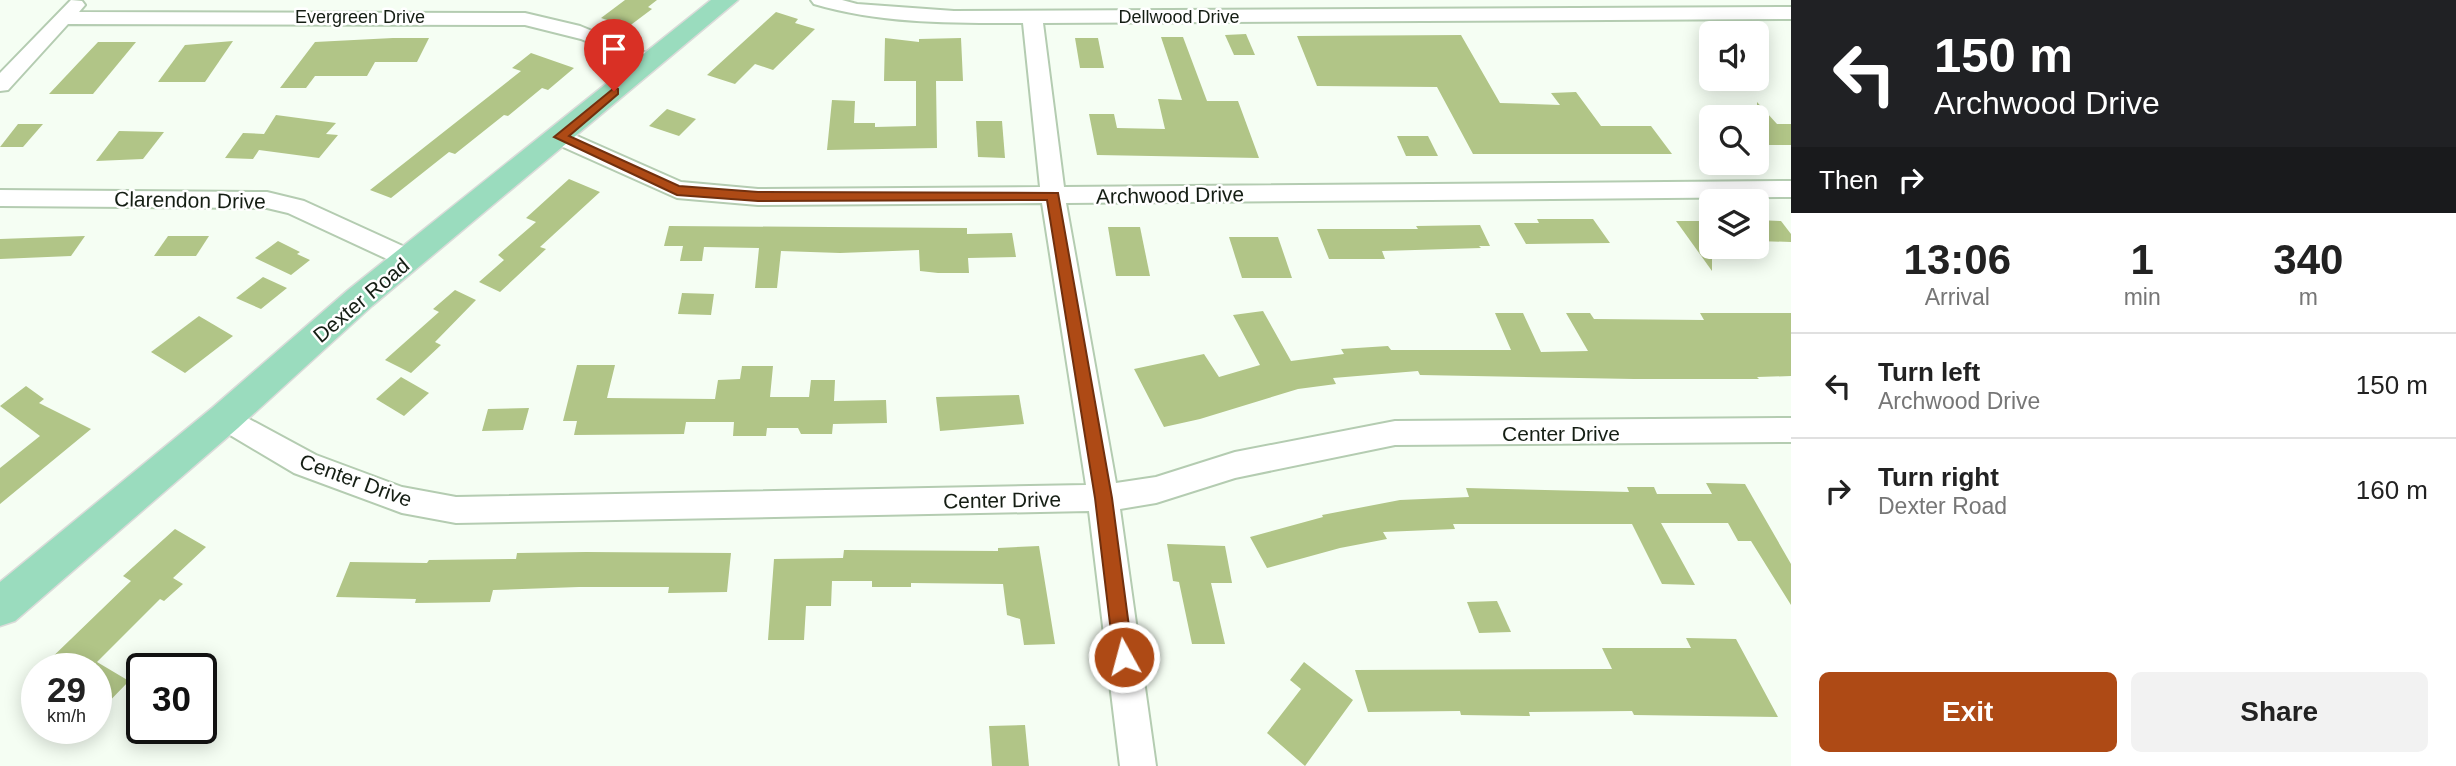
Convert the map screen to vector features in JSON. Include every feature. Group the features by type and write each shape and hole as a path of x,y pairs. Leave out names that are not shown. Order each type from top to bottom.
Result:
{"main road":[{"name":"Dexter Road","path":"0,607 409,259 726,0"}],"street":[{"path":"0,85 80,0"},
{"name":"Dellwood Drive","path":"821,0 856,10 1032,18 1791,13"},
{"name":"Evergreen Drive","path":"62,18 525,19 559,24 586,33 649,61"},
{"path":"1032,18 1053,196 1103,498 1138,766"},
{"name":"Archwood Drive","path":"560,137 677,190 758,197 1791,189"},
{"name":"Clarendon Drive","path":"0,198 267,200 295,206 409,259"},
{"name":"Center Drive","path":"225,418 305,464 402,500 456,510 1103,498 1156,490 1235,465 1395,433 1782,430"},
{"path":"1782,430 1791,455"}],"building":[{"path":"625,0 657,0 648,7 652,9 628,27 601,18"},
{"path":"776,12 798,19 795,23 815,29 773,70 755,64 735,84 707,75"},
{"path":"1246,34 1255,55 1234,55 1225,35"},
{"path":"1461,35 1500,103 1560,105 1551,93 1576,92 1601,126 1651,126 1672,154 1473,154 1437,87 1317,86 1297,36"},
{"path":"1161,37 1183,37 1207,101 1238,101 1259,158 1097,155 1089,114 1114,114 1117,128 1165,129 1158,99 1182,100"},
{"path":"429,38 417,62 375,62 367,76 315,76 306,88 280,88 315,42"},
{"path":"885,38 919,42 919,39 961,38 963,81 936,81 937,148 827,150 832,100 855,101 854,123 875,123 875,127 916,126 916,81 884,81"},
{"path":"1075,38 1098,38 1104,68 1080,68"},
{"path":"233,41 205,82 158,82 185,45"},
{"path":"98,42 136,42 93,94 49,94"},
{"path":"531,53 574,68 548,90 542,88 508,116 504,115 455,154 449,152 391,198 370,190 521,71 512,68"},
{"path":"667,109 696,119 679,136 649,126"},
{"path":"276,115 336,123 326,134 338,135 319,158 259,150 253,159 225,158 243,133 264,134"},
{"path":"1769,115 1777,124 1791,124 1791,145 1769,145"},
{"path":"976,121 1002,121 1005,158 978,157"},
{"path":"18,124 43,124 23,147 0,147"},
{"path":"119,131 164,132 143,159 96,161"},
{"path":"1397,136 1428,136 1438,156 1406,156"},
{"path":"569,179 600,192 540,247 546,249 500,292 479,282 504,260 498,255 536,222 526,218"},
{"path":"1537,219 1593,219 1610,243 1526,244 1514,223 1539,223"},
{"path":"1769,220 1781,221 1791,234 1791,242 1769,241"},
{"path":"1676,221 1699,221 1699,253"},
{"path":"1480,225 1490,246 1382,251 1385,259 1329,259 1317,229 1418,229 1416,226"},
{"path":"669,226 967,228 967,234 1012,233 1016,257 968,258 969,273 938,273 920,271 919,250 840,253 781,251 777,288 755,288 759,248 704,247 702,261 680,261 683,246 664,246"},
{"path":"1108,227 1140,227 1150,276 1116,276"},
{"path":"85,236 71,256 0,259 0,239"},
{"path":"168,236 209,236 196,256 154,256"},
{"path":"1229,237 1278,237 1292,278 1242,278"},
{"path":"278,241 310,260 291,275 255,258"},
{"path":"1703,259 1712,259 1712,271"},
{"path":"263,277 287,288 261,309 236,298"},
{"path":"455,290 476,300 435,342 441,345 411,373 385,360 439,312 433,309"},
{"path":"682,293 714,294 711,315 678,314"},
{"path":"1263,311 1291,361 1344,354 1341,349 1388,346 1391,350 1511,350 1495,313 1523,313 1541,352 1588,351 1566,313 1590,313 1594,319 1704,320 1700,313 1791,313 1791,376 1757,377 1759,379 1634,379 1420,375 1418,371 1333,378 1336,384 1298,389 1200,419 1164,427 1134,369 1204,354 1219,377 1260,365 1233,315"},
{"path":"199,316 233,336 185,373 151,352"},
{"path":"577,365 615,365 607,398 715,399 718,380 740,379 742,366 773,366 770,397 809,397 811,380 835,380 834,401 886,400 887,423 833,424 832,434 801,434 798,428 767,428 766,436 733,436 734,422 686,422 684,434 574,435 577,421 563,421"},
{"path":"401,377 429,393 404,416 376,399"},
{"path":"26,386 44,399 39,403 91,429 0,504 0,468 40,436 0,406"},
{"path":"1019,395 1024,424 940,431 936,397"},
{"path":"529,408 523,430 482,431 488,409"},
{"path":"1706,483 1745,484 1791,564 1791,605 1751,541 1738,541 1728,523 1661,523 1695,585 1662,584 1632,524 1453,524 1455,529 1383,532 1387,539 1340,548 1267,568 1250,537 1323,517 1322,515 1400,500 1469,497 1466,488 1629,492 1627,487 1654,487 1657,494 1712,494"},
{"path":"175,529 206,547 173,578 183,584 164,601 160,599 106,653 57,653 131,581 123,576"},
{"path":"1167,544 1225,546 1232,583 1211,583 1225,644 1192,644 1179,582 1173,581"},
{"path":"1039,546 1055,644 1024,645 1020,619 1007,615 1003,584 911,583 911,587 872,587 872,581 832,581 831,606 806,606 804,640 768,640 774,559 843,558 844,550 998,551 998,548"},
{"path":"517,553 731,553 727,592 668,593 669,587 493,590 490,602 415,603 416,599 336,597 350,562 427,563 429,560 516,559"},
{"path":"1497,601 1511,632 1479,633 1467,602"},
{"path":"1686,638 1736,639 1778,717 1634,715 1632,711 1529,712 1530,716 1461,715 1460,711 1368,712 1355,670 1612,669 1602,648 1691,648"},
{"path":"1304,662 1353,700 1305,766 1267,733 1301,689 1290,680"},
{"path":"112,671 126,679 126,684 112,699"},
{"path":"1025,725 1029,766 992,766 989,726"}],"route":[{"path":"614,91 560,137 677,190 758,197 1053,196 1103,498 1124,657"}]}
